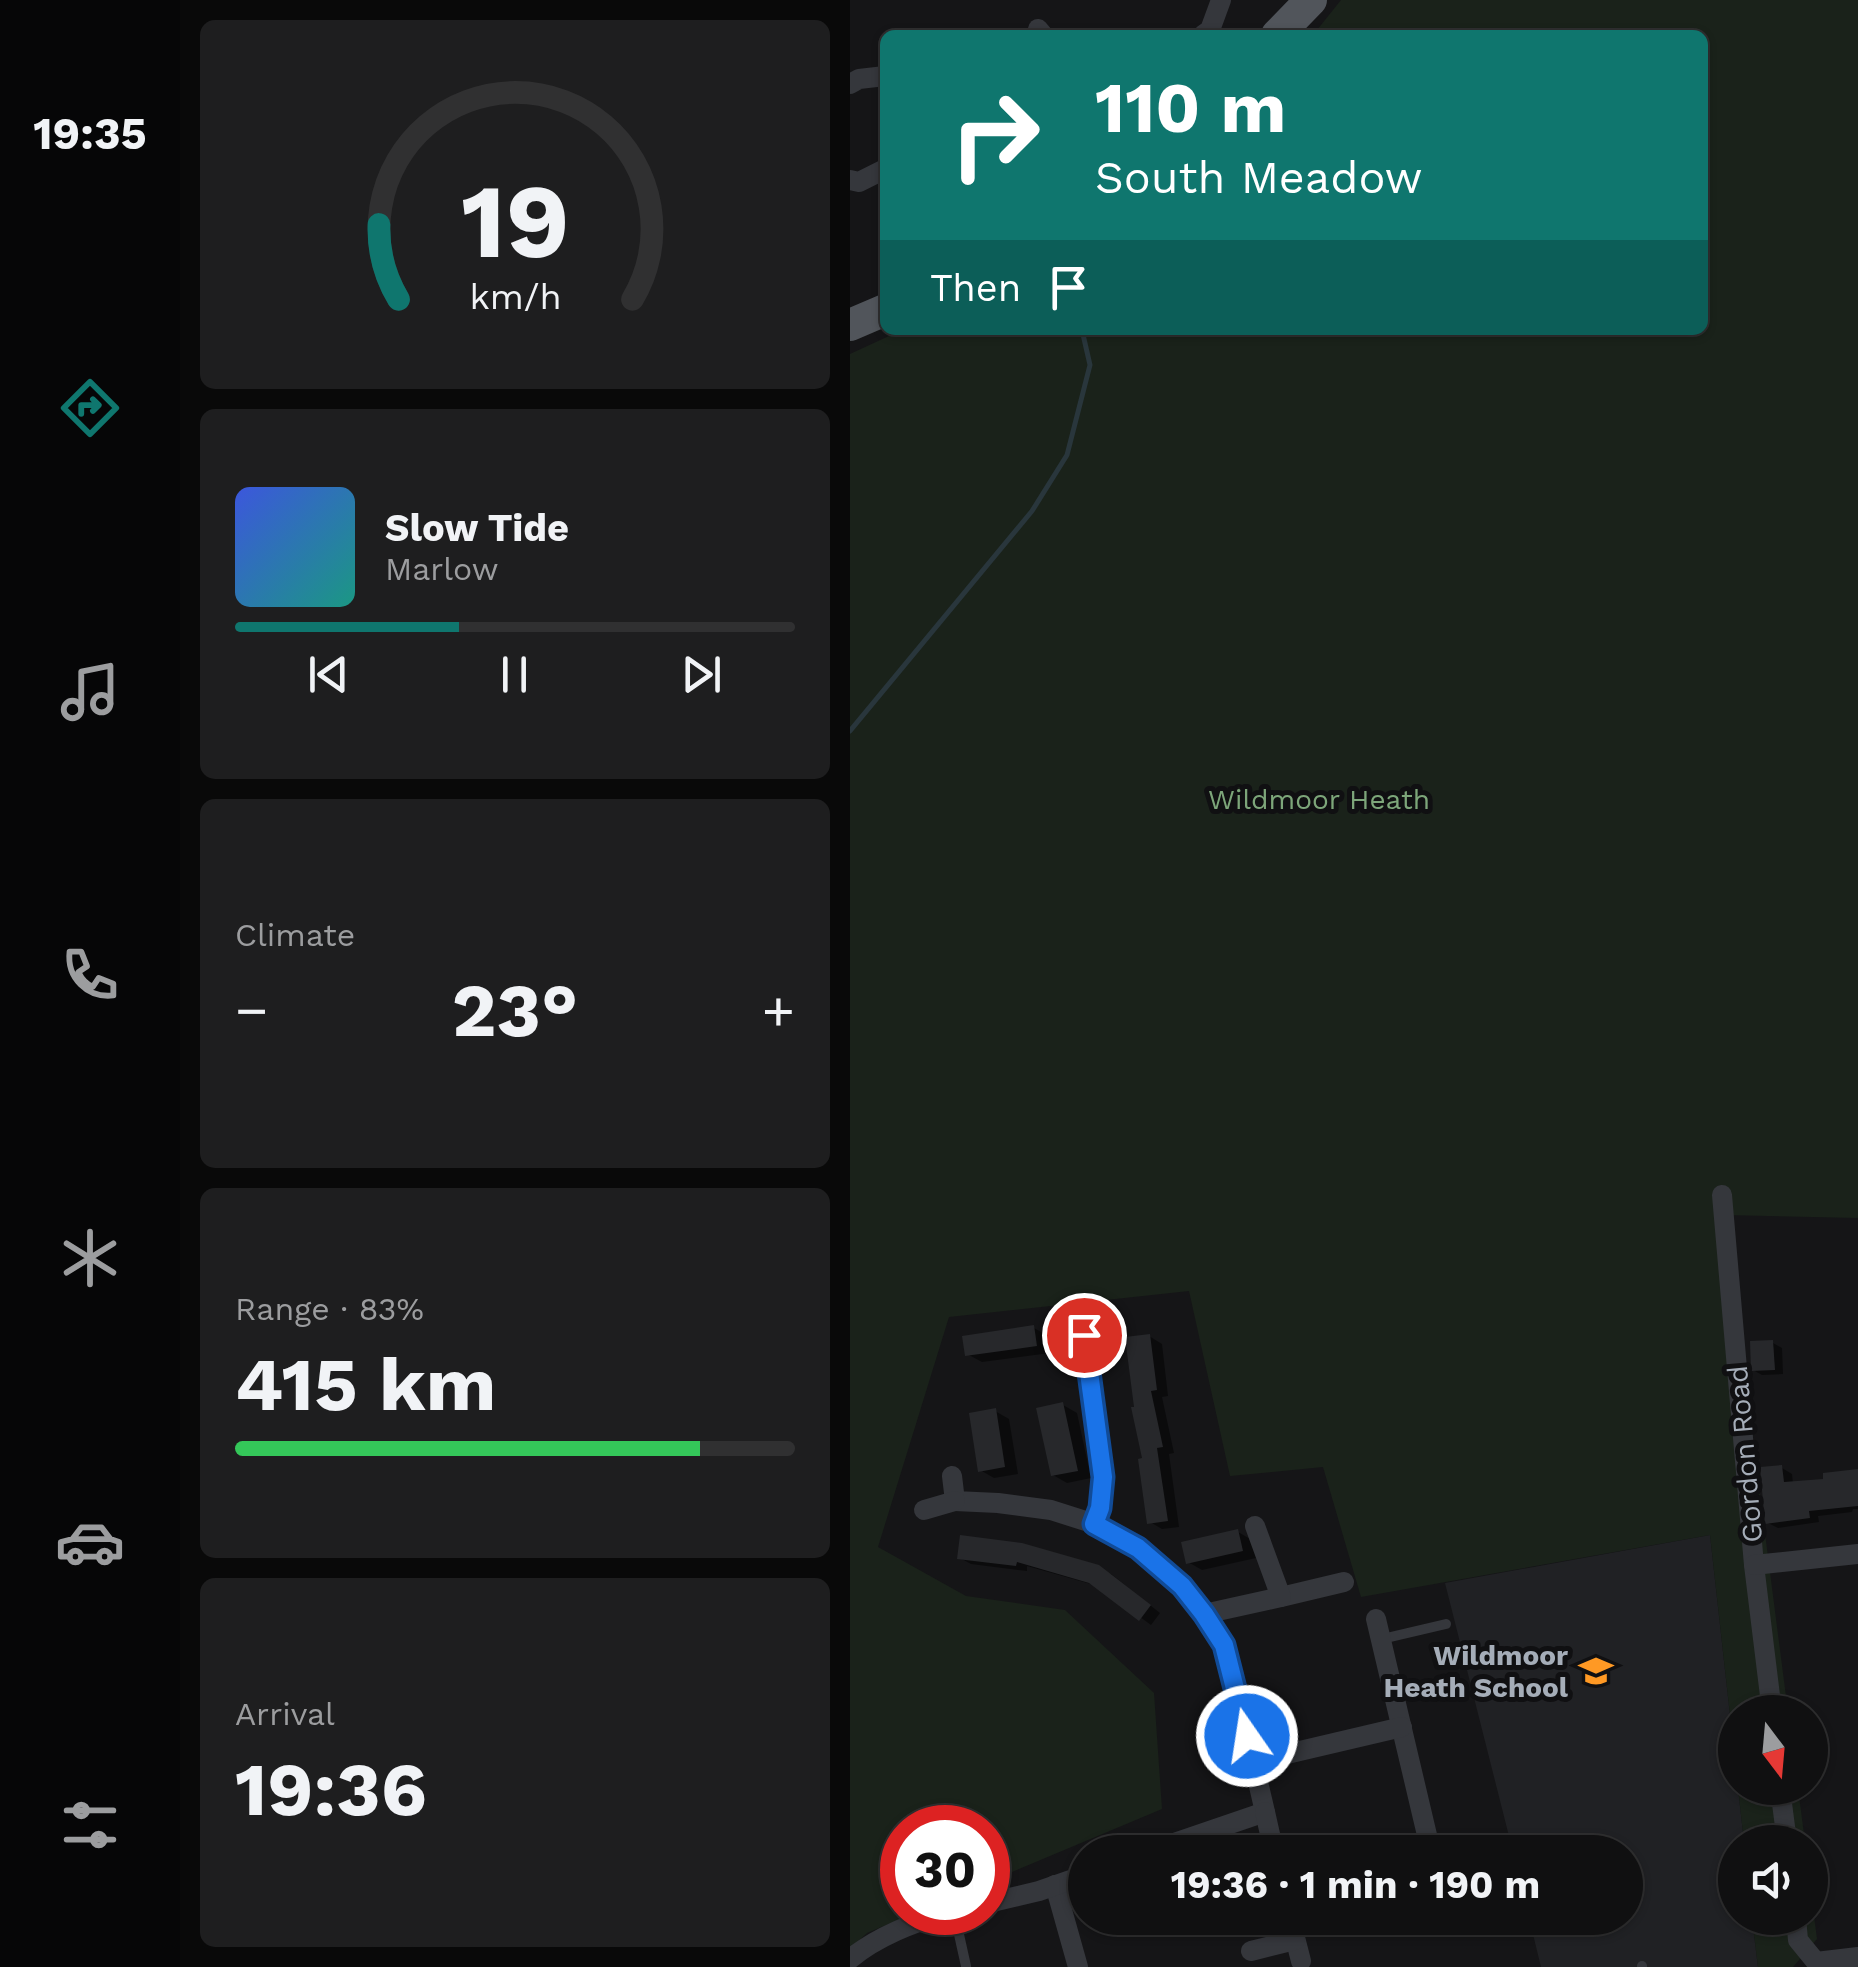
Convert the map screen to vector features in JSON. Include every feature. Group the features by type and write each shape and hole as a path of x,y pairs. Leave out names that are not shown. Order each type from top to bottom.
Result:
{"main road":[{"path":"1282,30 1311,0"},
{"path":"850,325 880,312"}],"street":[{"path":"1210,30 1221,0"},
{"path":"850,84 880,77"},
{"path":"850,180 859,182 880,172"},
{"name":"Gordon Road","path":"1722,1195 1754,1565 1770,1695"},
{"path":"1084,1335 1103,1477 1094,1524"},
{"path":"952,1476 955,1501"},
{"path":"924,1510 955,1501 998,1502 1051,1510 1094,1524 1138,1548 1182,1586 1224,1645 1270,1835"},
{"path":"1255,1526 1281,1597"},
{"path":"1754,1565 1858,1554"},
{"path":"1204,1614 1344,1582"},
{"path":"1378,1629 1427,1835"},
{"path":"1254,1762 1402,1727"},
{"path":"1198,1835 1265,1812"},
{"path":"1010,1897 1068,1881"},
{"path":"1055,1885 1078,1967"},
{"path":"850,1959 868,1944 889,1935"},
{"path":"1251,1950 1298,1950 1294,1935"},
{"path":"1798,1935 1816,1962 1858,1957"}],"lane":[{"path":"1378,1629 1446,1624"},
{"path":"959,1935 966,1966"}],"shaded area":[{"name":"Wildmoor Heath School","path":"1710,1535 1728,1695 1718,1695 1718,1805 1740,1805 1742,1825 1718,1825 1718,1935 1754,1935 1758,1967 1541,1967 1533,1935 1643,1935 1643,1835 1509,1835 1445,1583"}],"green space":[{"name":"Wildmoor Heath","path":"1341,0 1858,0 1858,1218 1724,1215 1786,1695 1728,1695 1710,1535 1361,1597 1323,1467 1230,1476 1189,1291 949,1317 878,1547 966,1596 1065,1610 1154,1693 1162,1809 1100,1835 1068,1835 1068,1848 1010,1873 1010,1805 880,1805 880,1928 867,1933 850,1949 850,354 891,335 1708,335 1708,30 1317,30"},
{"path":"1740,1805 1800,1805 1803,1825 1742,1825"},
{"path":"1754,1935 1816,1935 1793,1967 1758,1967"}],"building":[{"path":"1034,1325 1037,1346 965,1356 962,1336"},
{"path":"1150,1334 1157,1390 1151,1391 1163,1447 1157,1448 1168,1521 1147,1524 1125,1337"},
{"path":"1773,1340 1775,1370 1751,1371 1750,1341"},
{"path":"1063,1402 1078,1471 1051,1476 1036,1408"},
{"path":"996,1408 1005,1467 978,1472 969,1413"},
{"path":"1782,1465 1784,1482 1823,1479 1823,1473 1858,1469 1858,1506 1809,1511 1810,1518 1765,1524 1760,1467"},
{"path":"1238,1529 1243,1551 1186,1564 1181,1542"},
{"path":"960,1535 1022,1543 1099,1565 1151,1605 1139,1621 1089,1583 1017,1562 1016,1566 957,1559"}],"waterway":[{"path":"850,731 1032,511 1067,455 1090,365 1083,335"}],"place":[{"name":"Wildmoor Heath School","path":"1596,1671"}],"route":[{"path":"1084,1335 1103,1477 1094,1524 1138,1548 1182,1586 1204,1614 1224,1645 1247,1736"}]}
